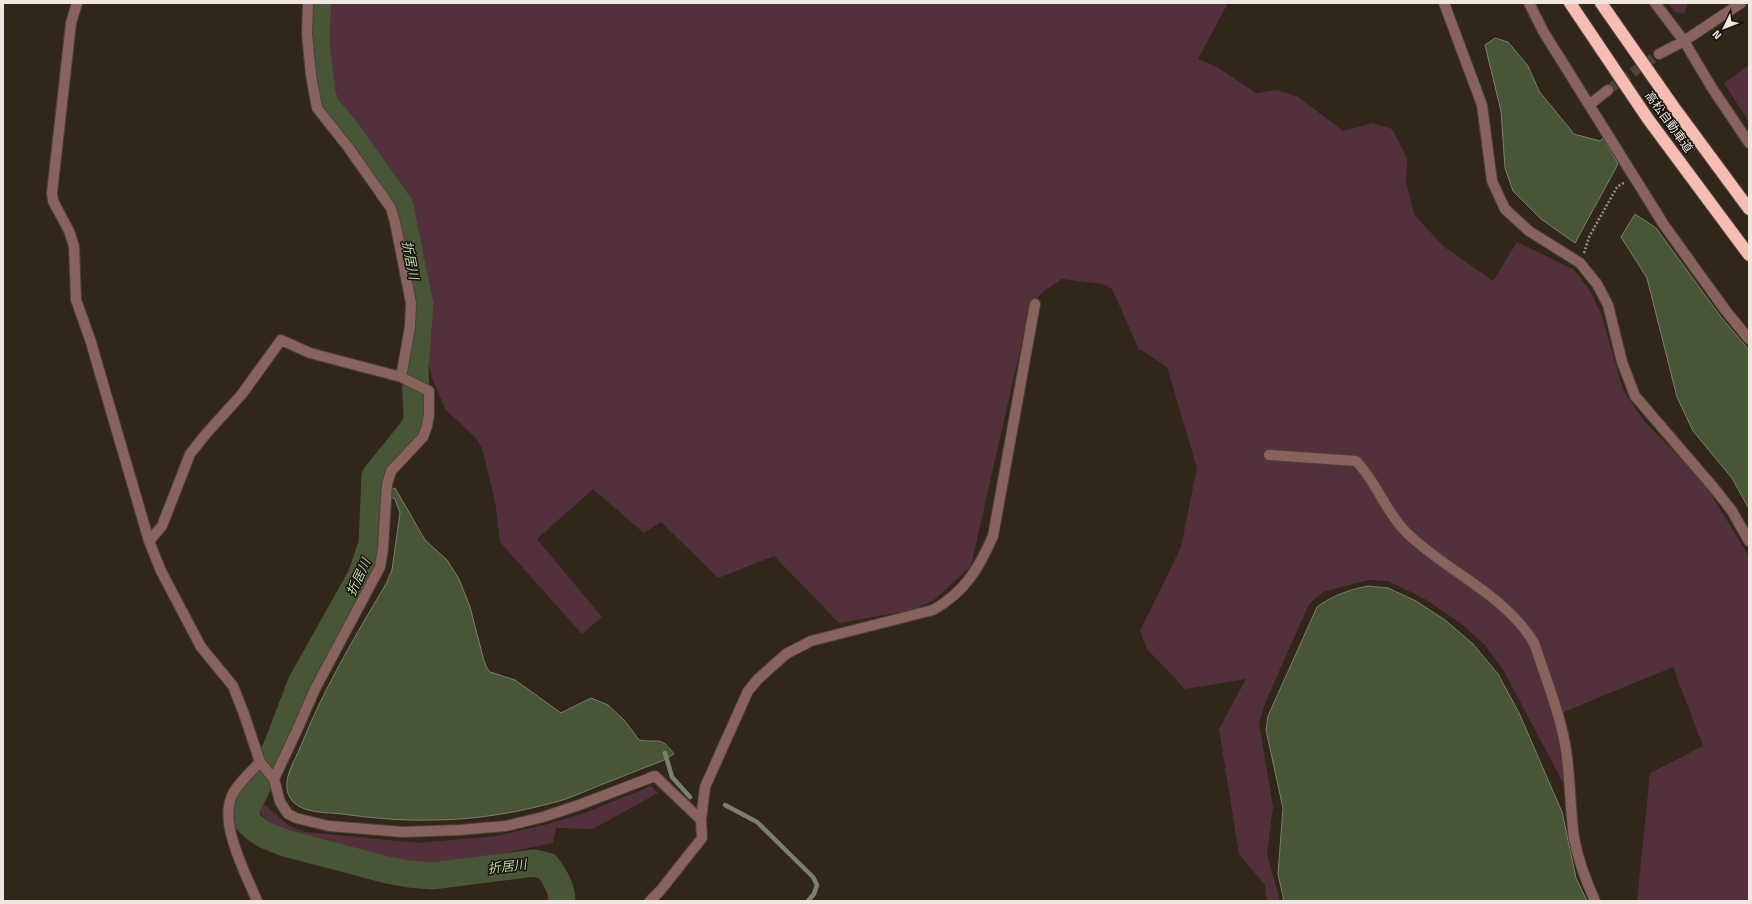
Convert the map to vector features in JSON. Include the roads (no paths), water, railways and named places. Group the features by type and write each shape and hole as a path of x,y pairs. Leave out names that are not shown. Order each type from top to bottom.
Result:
{"highway":[{"name":"高松自動車道","path":"1570,3 1648,119 1749,255"},
{"name":"高松自動車道","path":"1601,3 1673,106 1749,209"}],"street":[{"path":"77,3 71,23 52,193 74,246 76,300 90,340 149,541 161,571 201,647 233,686 280,802 288,814 296,818 329,826 403,832 459,830 506,826 542,817 579,805 655,776 701,820"},
{"path":"308,3 307,34 311,75 317,108 348,147 388,204 395,222 411,302 405,379"},
{"path":"1444,3 1482,105 1492,181 1505,209 1529,231 1580,262 1597,284 1608,305 1622,362 1635,396 1714,488 1732,511 1749,541"},
{"path":"1529,3 1543,31 1664,225 1726,311 1749,339"},
{"path":"1655,3 1684,41 1712,88 1749,143"},
{"path":"1659,54 1684,41 1741,3"},
{"path":"1589,105 1608,90"},
{"path":"650,901 660,891 702,838 701,820 705,787 748,691 758,680 786,654 811,641 933,610 945,604 968,581 981,564 993,536 1035,304"},
{"path":"149,541 162,526 190,454 242,394 281,340 310,352 405,379 429,391 429,415 423,437 390,471 386,484 383,549 380,566 315,689 298,730 267,770 231,796 229,812 231,832 257,901"},
{"path":"1269,455 1356,461 1363,468 1386,508 1419,545 1471,581 1522,626 1534,644 1562,728 1570,778 1574,837 1579,861 1595,901"}],"waterway":[{"name":"折居川","path":"318,3 316,31 317,54 322,93 326,106 347,131 400,206 420,305 415,367 417,420 413,429 375,476 372,544 361,576 301,683 277,746 245,810 248,822 265,835 285,843 387,870 409,874 432,876 534,863 547,866 558,883 562,901"},
{"path":"665,753 672,777 690,797"},
{"path":"725,805 757,822 813,877 817,885 814,894 808,901"}],"tunnel":[{"path":"1608,90 1659,54"}]}
